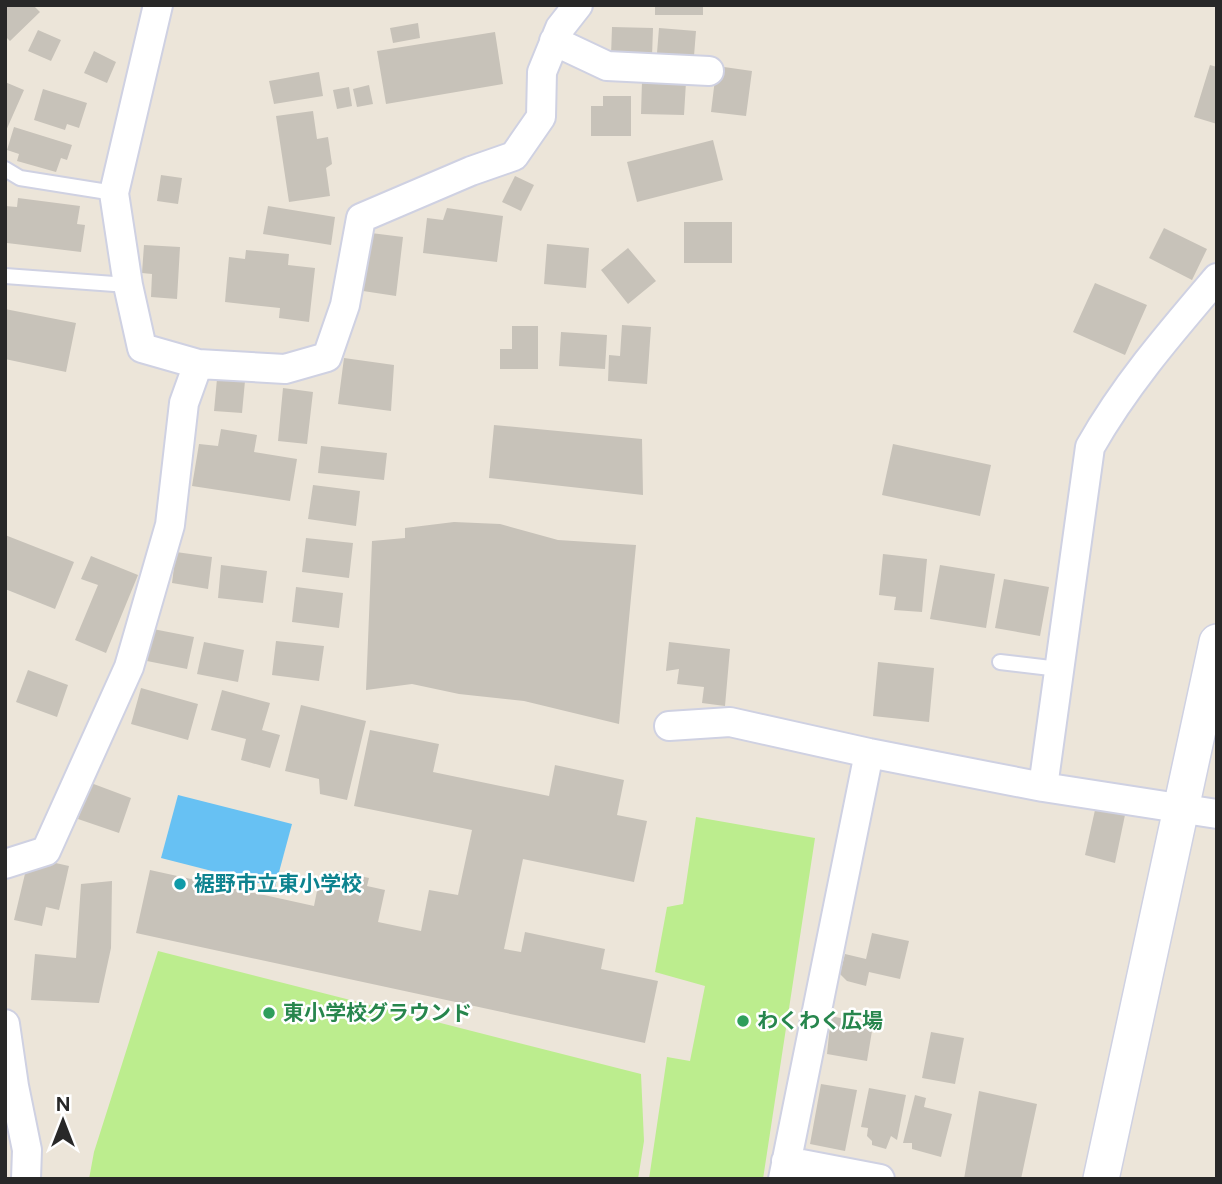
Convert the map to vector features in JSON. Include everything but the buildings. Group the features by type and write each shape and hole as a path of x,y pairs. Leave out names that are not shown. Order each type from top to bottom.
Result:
{"street":[{"path":"158,5 114,193 128,285 142,348 198,364 285,369 327,357 345,305 361,218 471,171 514,156 541,117 542,72 560,28 578,5"},
{"path":"554,41 607,66 709,71"},
{"path":"1043,787 1090,447 1112,409 1141,370 1217,278"},
{"path":"5,864 46,851 129,667 170,525 184,403 198,364"},
{"path":"1101,1179 1217,642"},
{"path":"669,726 730,722 1043,787 1217,814"},
{"path":"869,753 785,1170 880,1179"},
{"path":"5,1024 27,1150 26,1179"}],"lane":[{"path":"5,169 20,178 114,193"},
{"path":"5,276 128,285"},
{"path":"1000,662 1059,669"}],"green space":[{"name":"わくわく広場","path":"696,817 815,838 763,1179 649,1179 667,1057 690,1061 705,986 655,972 667,907 683,904"},
{"name":"東小学校グラウンド","path":"158,951 641,1074 644,1141 638,1179 89,1179 94,1152"}],"water":[{"path":"178,795 292,824 275,887 161,858"}],"place":[{"name":"裾野市立東小学校","path":"180,884"},
{"name":"東小学校グラウンド","path":"269,1013"},
{"name":"わくわく広場","path":"743,1021"}]}
